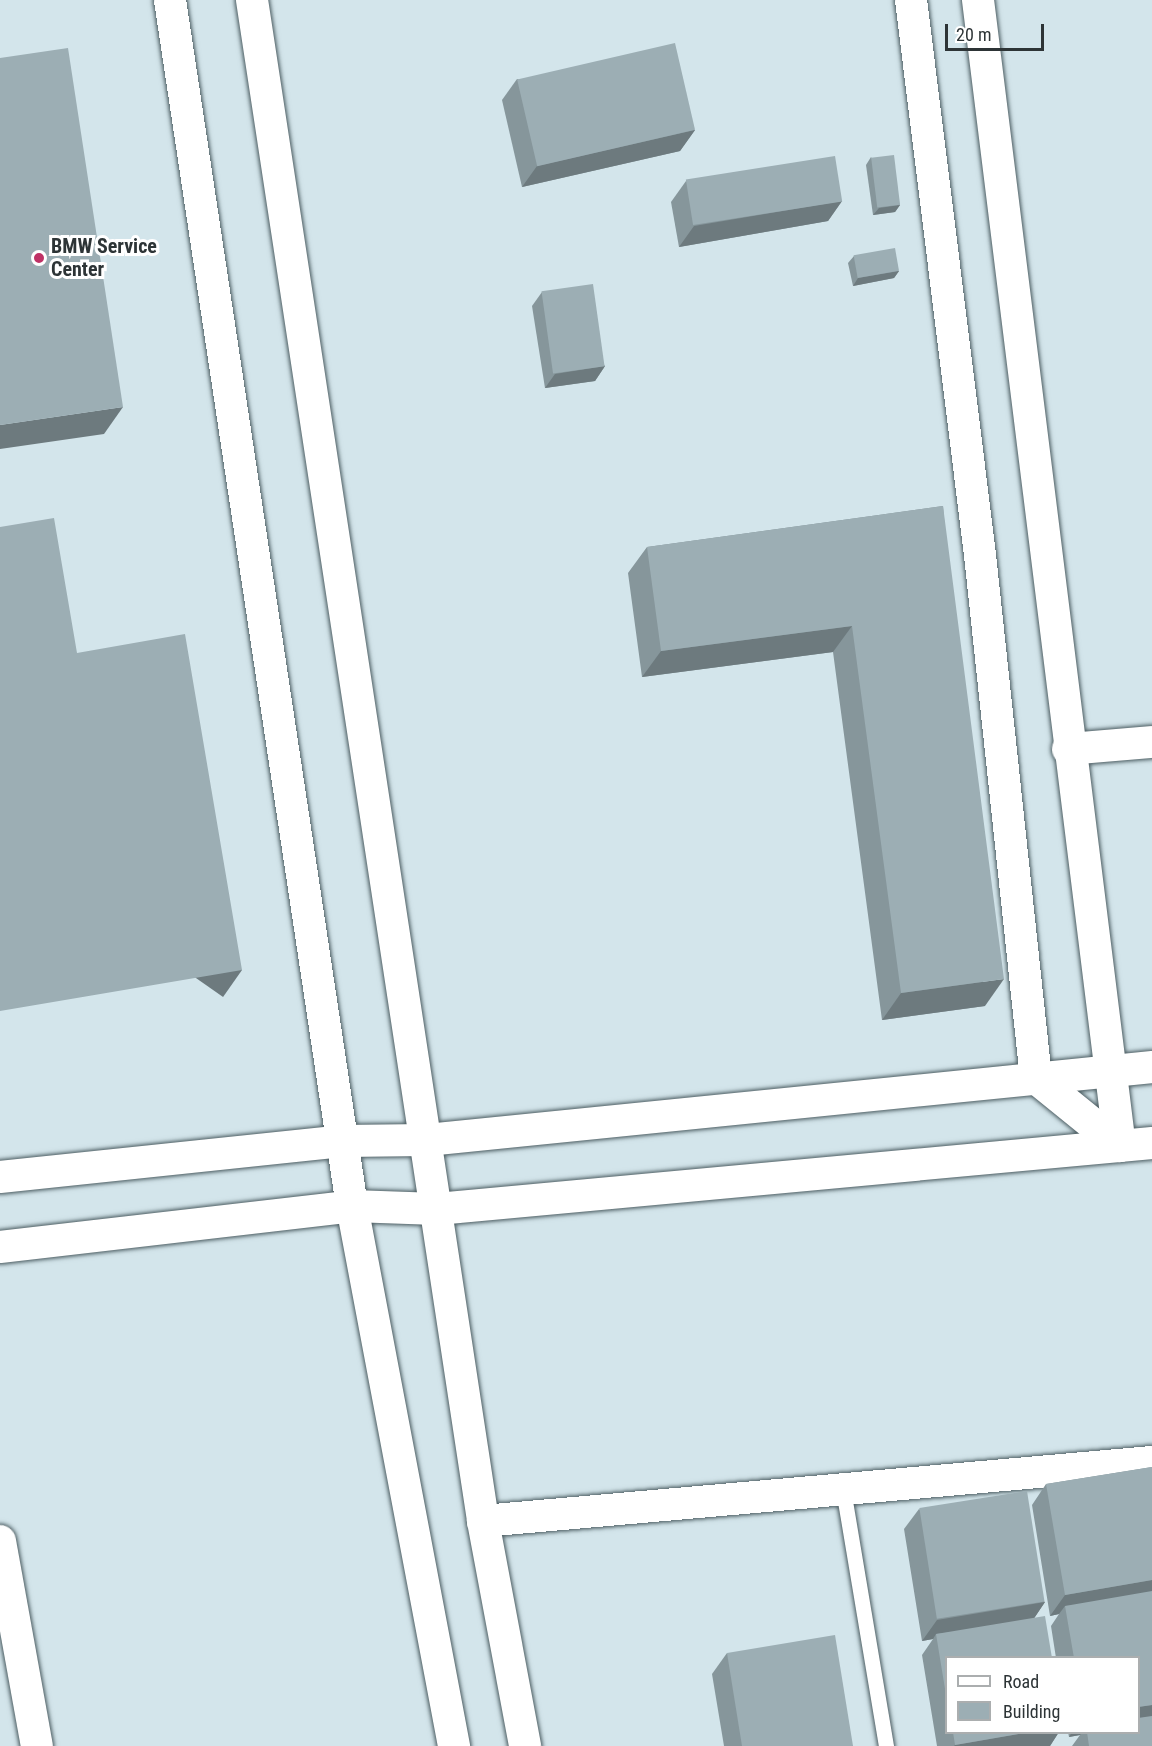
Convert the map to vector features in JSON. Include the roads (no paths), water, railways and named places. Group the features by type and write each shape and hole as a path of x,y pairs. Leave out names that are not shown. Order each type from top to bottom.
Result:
{"street":[{"path":"170,0 352,1206 454,1746"},
{"path":"252,0 427,1140 483,1521 525,1746"},
{"path":"911,0 978,544 1036,1078 1120,1146"},
{"path":"978,0 1068,749 1120,1146"},
{"path":"1068,749 1152,742"},
{"path":"0,1177 342,1140 427,1140 1152,1067"},
{"path":"0,1247 352,1206 437,1209 1152,1143"},
{"path":"483,1521 1152,1462"},
{"path":"0,1540 12,1673 37,1746"}],"lane":[{"path":"843,1489 886,1746"}],"place":[{"name":"BMW Service Center","path":"39,258"}]}
